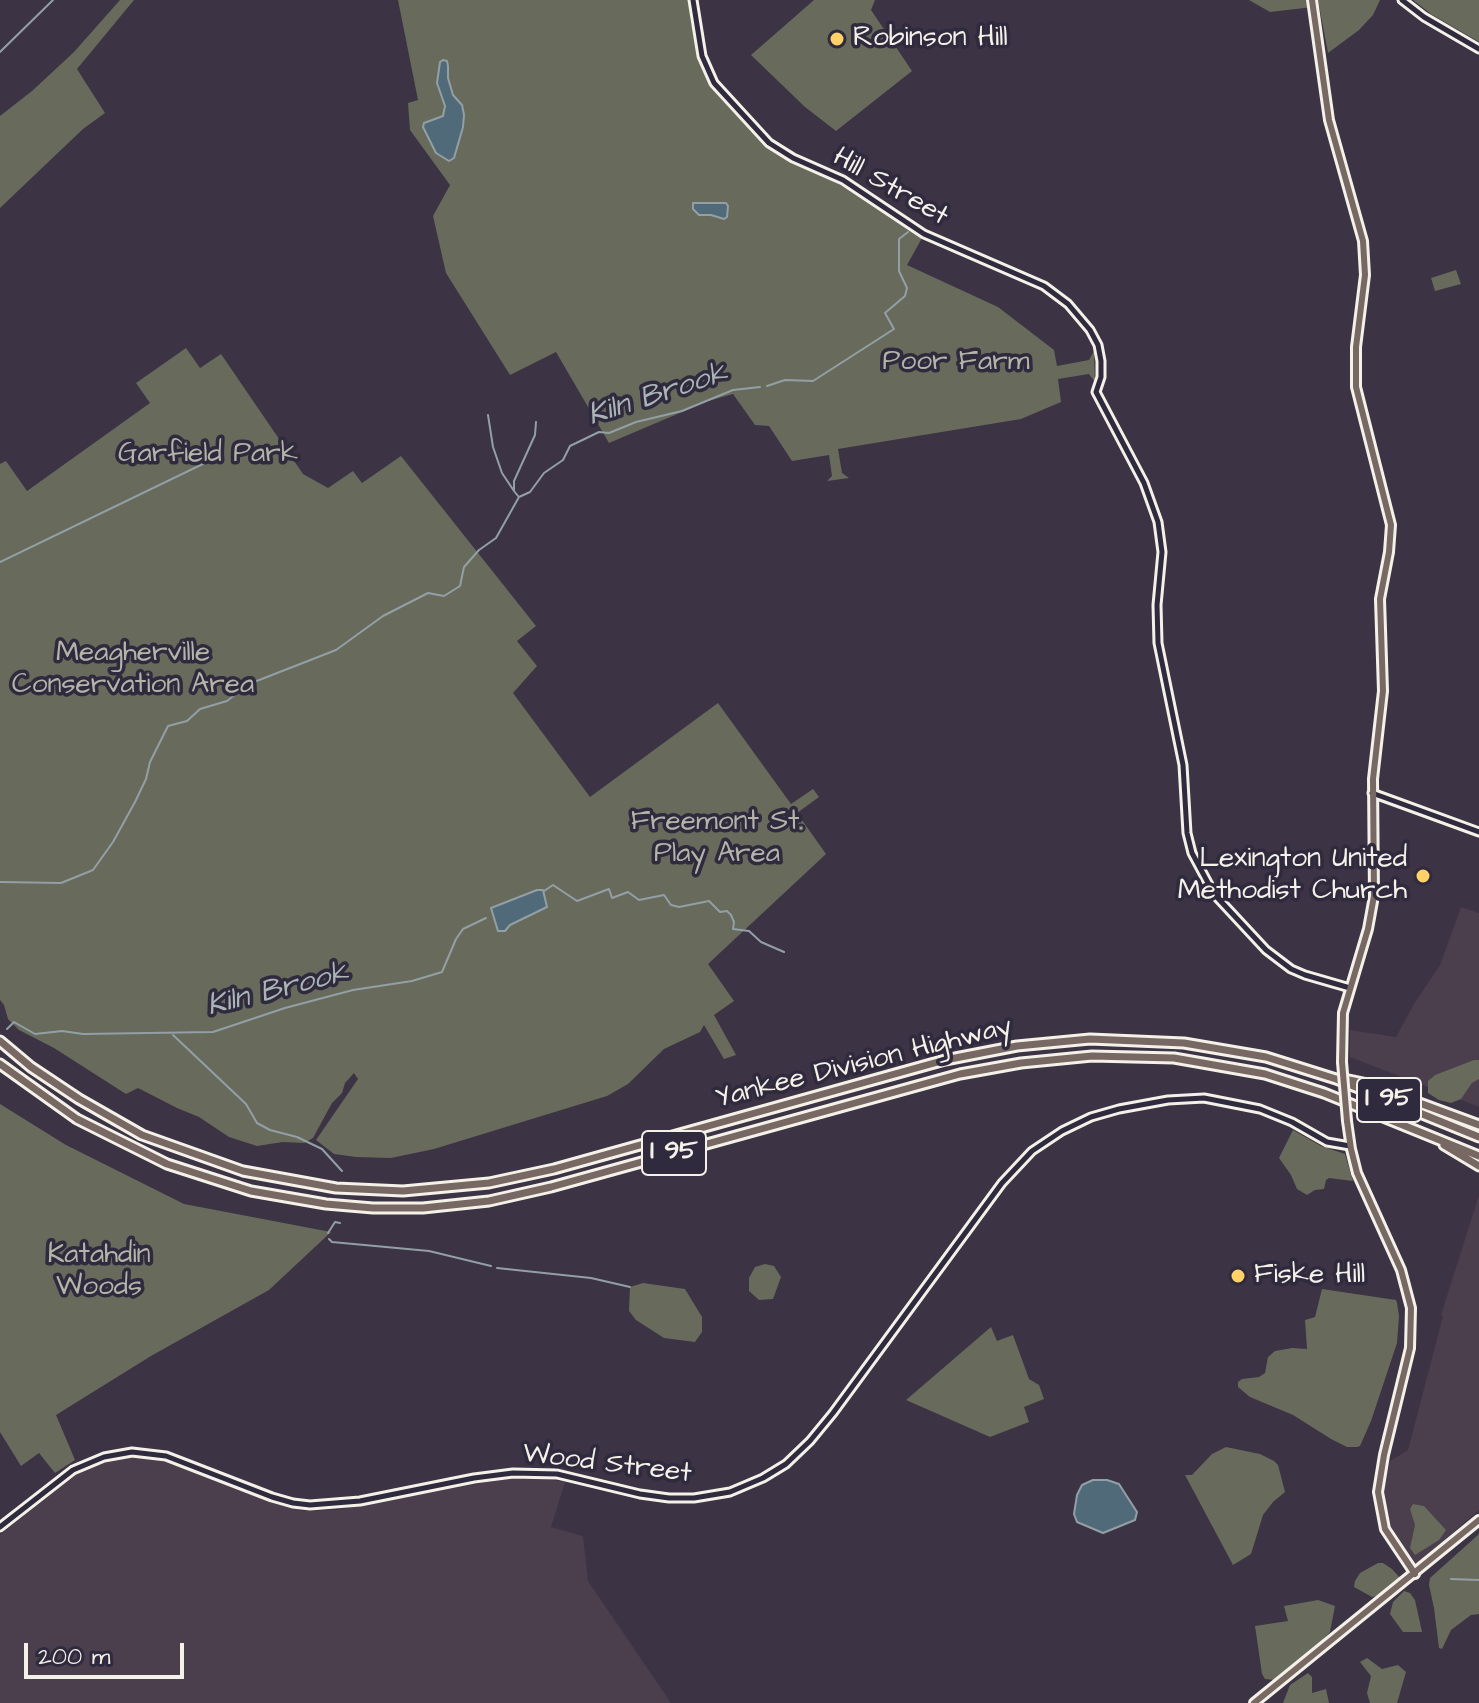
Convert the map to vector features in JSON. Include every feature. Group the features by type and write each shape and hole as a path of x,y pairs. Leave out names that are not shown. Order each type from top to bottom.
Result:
{"highway":[{"name":"Yankee Division Highway","path":"0,1041 31,1067 99,1113 160,1142 255,1174 308,1184 374,1190 469,1186 525,1176 935,1062 1027,1045 1111,1039 1194,1044 1257,1055 1331,1077 1479,1137"},
{"name":"Yankee Division Highway","path":"0,1064 77,1119 167,1164 222,1184 263,1194 373,1208 468,1204 520,1195 960,1074 1072,1057 1164,1057 1245,1070 1314,1089 1479,1156"},
{"path":"1331,1077 1368,1084 1479,1124"},
{"path":"1432,1137 1479,1166"}],"main road":[{"path":"1312,0 1329,120 1363,241 1365,275 1356,347 1356,387 1391,525 1380,599 1383,691 1372,793 1374,896 1342,1027 1342,1062 1350,1146 1360,1181 1401,1270 1411,1308 1410,1348 1378,1492 1385,1529 1415,1574"},
{"path":"1254,1703 1479,1520"}],"street":[{"name":"Hill Street","path":"693,0 702,56 714,83 763,137 793,158 856,188 924,234 1034,280 1057,294 1092,333 1099,350 1101,377 1096,392 1144,483 1158,522 1162,552 1157,605 1158,643 1183,765 1187,833 1192,853 1214,894 1266,950 1291,969 1350,988"},
{"path":"1402,0 1424,17 1479,49"},
{"path":"1372,793 1479,832"},
{"name":"Wood Street","path":"0,1527 73,1470 104,1457 132,1452 148,1452 174,1459 285,1501 310,1505 360,1501 513,1473 558,1475 669,1498 694,1498 730,1492 786,1464 810,1441 1002,1183 1032,1151 1062,1131 1087,1118 1119,1109 1200,1098 1260,1109 1292,1122 1324,1141 1350,1146"}],"shaded area":[{"path":"1461,907 1479,913 1479,1107 1350,1057 1350,1030 1396,1037 1440,965"},
{"path":"1479,1195 1479,1510 1414,1566 1395,1539 1387,1519 1386,1476 1390,1461 1408,1450 1441,1315"},
{"path":"137,1457 167,1462 273,1503 304,1511 336,1510 498,1480 532,1477 565,1482 551,1527 583,1536 588,1581 671,1703 0,1703 0,1535 78,1471 108,1460"}],"green space":[{"path":"120,0 134,0 77,69 105,113 83,129 0,208 0,116 74,52"},
{"name":"Poor Farm","path":"398,0 689,0 691,23 707,78 723,101 753,131 774,150 848,189 922,238 907,265 998,307 1054,350 1057,366 1089,360 1094,351 1095,382 1089,374 1058,379 1061,402 1021,419 838,449 842,473 849,478 827,481 832,476 829,455 792,461 769,426 755,425 733,394 708,401 609,443 556,352 510,375 446,273 433,216 450,185 410,130 408,103 418,100"},
{"path":"814,0 875,0 871,10 912,71 836,131 805,107 751,55"},
{"path":"1249,0 1312,0 1313,7 1270,12"},
{"path":"1318,0 1380,0 1373,15 1359,30 1328,53"},
{"path":"1413,0 1479,0 1479,42 1431,14"},
{"path":"1456,270 1461,284 1435,291 1431,278"},
{"path":"186,348 200,368 221,354 303,474 328,488 353,471 362,483 401,456 536,626 517,641 537,666 513,693 590,797 718,703 791,804 813,789 819,797 797,813 826,854 708,964 734,1001 714,1015 736,1055 724,1059 704,1025 700,1032 664,1049 628,1084 607,1096 434,1149 391,1158 356,1157 334,1154 316,1140 358,1079 354,1073 332,1103 313,1138 304,1143 257,1146 229,1137 199,1117 138,1088 126,1094 54,1048 19,1030 8,1019 0,1000 0,464 6,461 27,491 150,403 136,383"},
{"path":"1479,1060 1479,1079 1472,1083 1461,1099 1451,1103 1428,1093 1428,1081 1435,1075"},
{"name":"Katahdin Woods","path":"0,1104 66,1145 184,1204 331,1232 269,1290 151,1356 56,1415 75,1460 55,1473 39,1453 21,1466 0,1432"},
{"path":"1293,1130 1321,1146 1345,1154 1353,1181 1329,1178 1324,1189 1307,1195 1297,1189 1279,1158"},
{"path":"765,1264 774,1266 781,1277 773,1299 759,1300 749,1291 749,1278 755,1267"},
{"path":"643,1283 685,1289 702,1317 702,1332 695,1342 664,1338 636,1320 629,1311 630,1287"},
{"path":"1322,1289 1396,1300 1397,1303 1397,1343 1371,1421 1357,1447 1347,1447 1331,1439 1293,1415 1250,1397 1238,1387 1242,1379 1265,1373 1268,1357 1275,1351 1307,1349 1305,1320 1315,1317"},
{"path":"991,1327 997,1341 1013,1335 1029,1379 1039,1385 1044,1399 1024,1407 1029,1422 990,1437 906,1400"},
{"path":"1226,1447 1260,1454 1274,1461 1278,1465 1285,1492 1263,1515 1251,1554 1233,1565 1185,1475 1192,1475 1212,1454"},
{"path":"1413,1504 1424,1506 1446,1530 1439,1540 1415,1555 1410,1548 1415,1525 1410,1509"},
{"path":"1479,1534 1479,1614 1471,1615 1451,1630 1442,1649 1439,1648 1430,1578"},
{"path":"1378,1563 1392,1569 1400,1578 1381,1595 1372,1597 1354,1587 1355,1581 1360,1573"},
{"path":"1404,1591 1415,1600 1422,1632 1403,1632 1390,1614 1393,1602"},
{"path":"1318,1600 1335,1606 1330,1632 1316,1648 1275,1680 1265,1679 1255,1626 1288,1621 1284,1606"},
{"path":"1367,1658 1382,1669 1398,1665 1406,1672 1397,1703 1370,1703 1367,1693 1371,1676 1360,1662"},
{"path":"1308,1673 1312,1677 1312,1693 1326,1689 1329,1703 1283,1703 1290,1685"}],"water":[{"path":"443,60 447,61 453,95 462,105 464,115 454,158 449,161 436,153 423,127 424,123 443,116 445,106 437,83"},
{"path":"693,203 726,203 727,217 699,215 693,209"},
{"path":"543,890 547,907 510,925 505,931 498,931 491,908"},
{"path":"1093,1480 1119,1484 1137,1512 1135,1520 1103,1533 1077,1522 1074,1514 1077,1495 1082,1485"}],"waterway":[{"path":"0,52 53,0"},
{"name":"Kiln Brook","path":"767,386 785,380 813,381 894,329 885,313 905,296 907,288 899,271 899,239 908,232"},
{"name":"Kiln Brook","path":"0,882 61,883 93,870 135,802 168,726 187,721 200,709 227,701 249,684 336,650 383,616 428,593 444,596 460,586 464,567 479,550 496,538 519,497 530,492 544,473 563,460 570,446 599,432 609,433 636,422 682,411 733,390 760,387"},
{"path":"488,415 493,447 502,473 514,491"},
{"path":"518,496 514,491 514,481 535,435 536,422"},
{"path":"0,562 209,461"},
{"name":"Kiln Brook","path":"544,891 553,885 577,901 609,889 612,898 628,892 639,900 664,895 671,905 679,907 709,901 720,912 727,911 731,915 733,929 749,931 761,942 784,952"},
{"name":"Kiln Brook","path":"7,1029 14,1022 35,1034 62,1031 83,1034 213,1032 353,990 412,981 442,972 463,929 486,918"},
{"path":"173,1035 246,1104 257,1123 322,1149 342,1171"},
{"path":"328,1233 335,1222 340,1223"},
{"path":"329,1239 332,1242 429,1251 491,1266"},
{"path":"497,1268 591,1278 630,1287"},
{"path":"1451,1579 1479,1580"}],"place":[{"name":"Robinson Hill","path":"837,39"},
{"name":"Lexington United Methodist Church","path":"1423,876"},
{"name":"Fiske Hill","path":"1238,1276"}],"park label":[{"name":"Garfield Park","path":"208,455"},
{"name":"Meagherville Conservation Area","path":"133,670"},
{"name":"Freemont St. Play Area","path":"717,839"}]}
